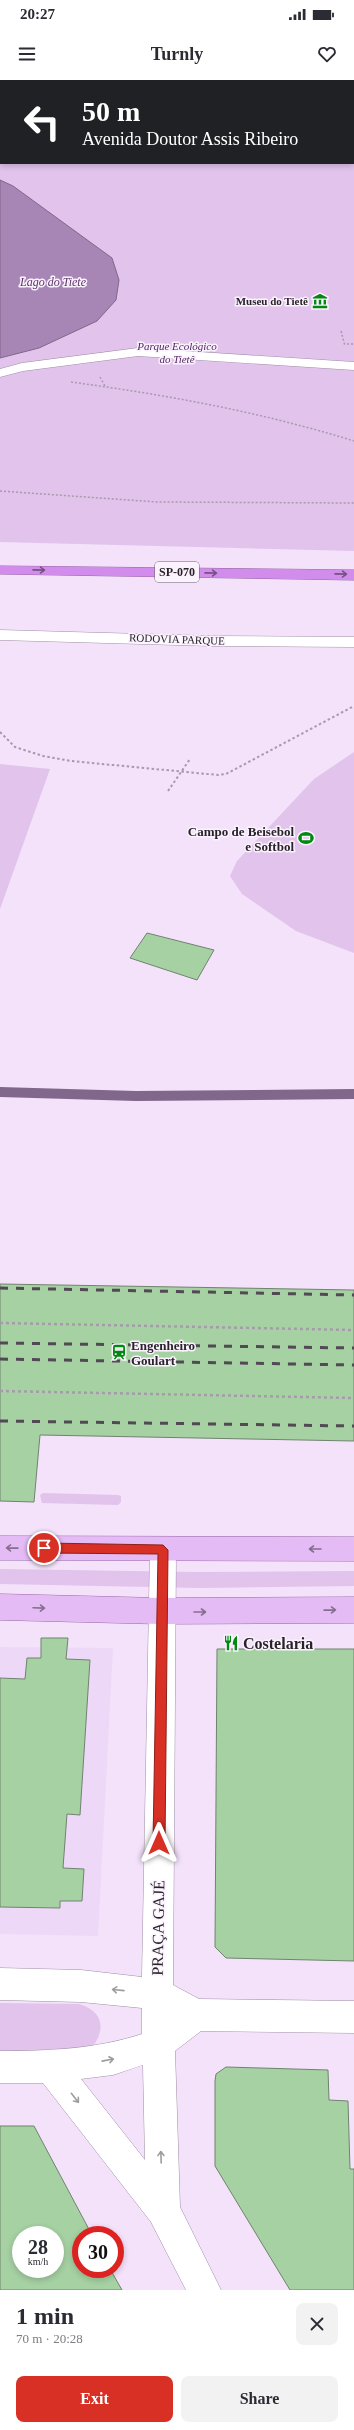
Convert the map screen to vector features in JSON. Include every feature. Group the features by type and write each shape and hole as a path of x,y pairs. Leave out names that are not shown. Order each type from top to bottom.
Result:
{"highway":[{"name":"SP-070","path":"0,570 354,575"}],"main road":[{"path":"0,1548 163,1550 354,1548"},
{"path":"0,1607 161,1611 354,1610"}],"street":[{"path":"0,373 22,367 138,352 354,366"},
{"name":"RODOVIA PARQUE","path":"0,635 214,641 354,642"},
{"name":"PRAÇA GAJÉ","path":"163,1550 157,1994 157,2045 163,2210"},
{"path":"0,1984 81,1986 157,1994 196,2015 354,2017"},
{"path":"0,2067 51,2067 113,2059 157,2045 196,2015"},
{"path":"51,2067 163,2210 204,2290"}],"path":[{"path":"70,382 212,404 260,414 354,441"},
{"path":"0,491 158,502 238,504 354,503"},
{"path":"0,732 15,747 43,756 71,762 181,772 226,774 354,706"},
{"path":"168,791 190,759"},
{"path":"0,1323 354,1330"},
{"path":"0,1391 354,1398"}],"shaded area":[{"path":"0,1647 113,1648 98,1936 0,1934"}],"green space":[{"name":"Parque Ecológico do Tietê","path":"0,164 354,164 354,551 0,542"},
{"name":"Campo de Beisebol e Softbol","path":"354,752 354,953 296,931 242,894 230,876 237,861 314,779"},
{"path":"0,764 50,769 0,909"},
{"path":"43,1493 118,1495 121,1496 121,1502 118,1505 42,1503 40,1495"},
{"path":"0,1569 199,1572 354,1571 354,1586 200,1588 0,1584"},
{"path":"0,2003 79,2004 94,2012 98,2018 100,2031 98,2038 88,2052 0,2051"}],"water":[{"name":"Lago do Tiete","path":"0,180 13,186 112,258 119,280 116,300 97,321 39,348 0,358"}],"building":[{"path":"147,933 214,950 197,980 130,958"},
{"path":"0,1284 354,1290 354,1441 40,1435 34,1502 0,1501"},
{"path":"41,1638 68,1638 66,1659 90,1660 80,1815 67,1814 63,1868 84,1869 82,1901 60,1901 60,1908 0,1907 0,1678 25,1679 27,1658 41,1658"},
{"path":"217,1649 354,1649 354,1961 226,1958 215,1947"},
{"path":"226,2067 328,2070 329,2100 348,2101 350,2169 354,2169 354,2290 290,2290 215,2166 215,2081 216,2074"},
{"path":"0,2126 34,2126 87,2226 72,2226 72,2278 115,2278 122,2290 0,2290"}],"waterway":[{"path":"0,1092 136,1096 354,1094"}],"railway":[{"path":"0,1288 354,1295"},
{"path":"0,1343 354,1348"},
{"path":"0,1359 354,1365"},
{"path":"0,1421 354,1426"}],"place":[{"name":"Museu do Tietê","path":"320,301"},
{"name":"Campo de Beisebol e Softbol","path":"306,838"},
{"name":"Engenheiro Goulart","path":"119,1352"},
{"name":"Costelaria","path":"231,1643"}],"route":[{"path":"44,1548 163,1550 159,1843"}]}
